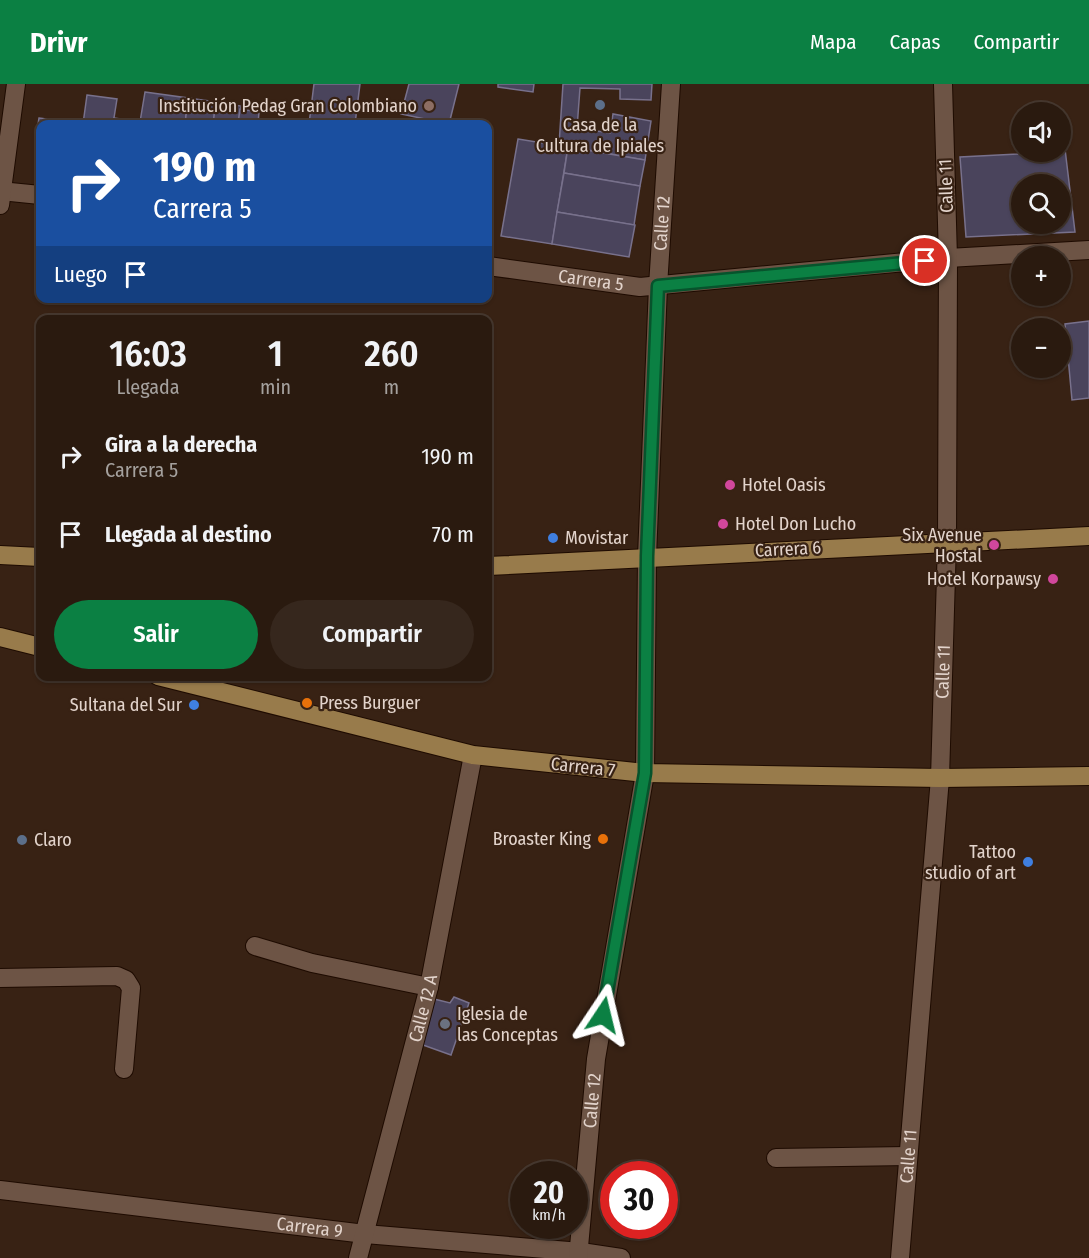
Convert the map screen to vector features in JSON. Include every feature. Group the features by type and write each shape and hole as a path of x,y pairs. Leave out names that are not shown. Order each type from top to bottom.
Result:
{"main road":[{"name":"Carrera 6","path":"492,566 647,556 1089,536"},
{"path":"0,555 36,557"},
{"path":"0,637 36,646"},
{"name":"Carrera 7","path":"178,681 473,755 645,773 940,778 1089,776"}],"street":[{"path":"0,205 0,191 16,84"},
{"name":"Calle 12","path":"579,1255 596,1059 645,773 647,556 658,286 671,84"},
{"name":"Calle 11","path":"900,1258 940,778 947,542 948,258 943,84"},
{"path":"0,191 36,195"},
{"name":"Carrera 5","path":"492,267 640,287 948,258 1089,250"},
{"name":"Calle 12 A","path":"358,1258 429,987 473,755"},
{"path":"255,946 312,963 429,987"},
{"path":"0,978 117,976 126,980 131,988 124,1069"},
{"path":"776,1158 908,1156"},
{"name":"Carrera 9","path":"0,1190 365,1234 621,1258"}],"building":[{"path":"314,84 360,84 356,120 310,120"},
{"path":"409,84 459,84 450,120 430,120 401,114"},
{"path":"498,84 534,84 533,92 498,87"},
{"path":"563,84 652,84 651,100 620,99 620,89 580,88 577,128 610,133 613,114 651,121 645,160 559,145"},
{"path":"145,92 188,98 185,120 140,120"},
{"path":"87,95 117,99 114,120 84,120"},
{"path":"188,98 216,102 214,120 185,120"},
{"path":"216,102 241,106 239,120 214,120"},
{"path":"240,109 259,112 258,120 239,120"},
{"path":"518,139 568,147 552,244 501,236"},
{"path":"568,147 645,160 640,186 564,173"},
{"path":"1011,154 1011,162 1067,162 1068,174 1011,174 1011,234 1031,234 966,237 960,157"},
{"path":"564,173 640,186 634,225 557,212"},
{"path":"1071,199 1075,232 1071,232"},
{"path":"557,212 635,225 629,257 552,244"},
{"path":"1089,321 1089,398 1072,400 1071,323"},
{"name":"Iglesia de las Conceptas","path":"454,997 469,1003 451,1055 423,1045 434,999 450,1003"}],"place":[{"name":"Casa de la Cultura de Ipiales","path":"600,105"},
{"name":"Institución Pedag Gran Colombiano","path":"429,106"},
{"name":"Hotel Oasis","path":"730,485"},
{"name":"Hotel Don Lucho","path":"723,524"},
{"name":"Movistar","path":"553,538"},
{"name":"Six Avenue Hostal","path":"994,545"},
{"name":"Hotel Korpawsy","path":"1053,579"},
{"name":"Press Burguer","path":"307,703"},
{"name":"Sultana del Sur","path":"194,705"},
{"name":"Broaster King","path":"603,839"},
{"name":"Claro","path":"22,840"},
{"name":"Tattoo studio of art","path":"1028,862"},
{"name":"Iglesia de las Conceptas","path":"445,1024"}],"route":[{"path":"603,1015 645,773 647,556 658,286 925,261"}]}
